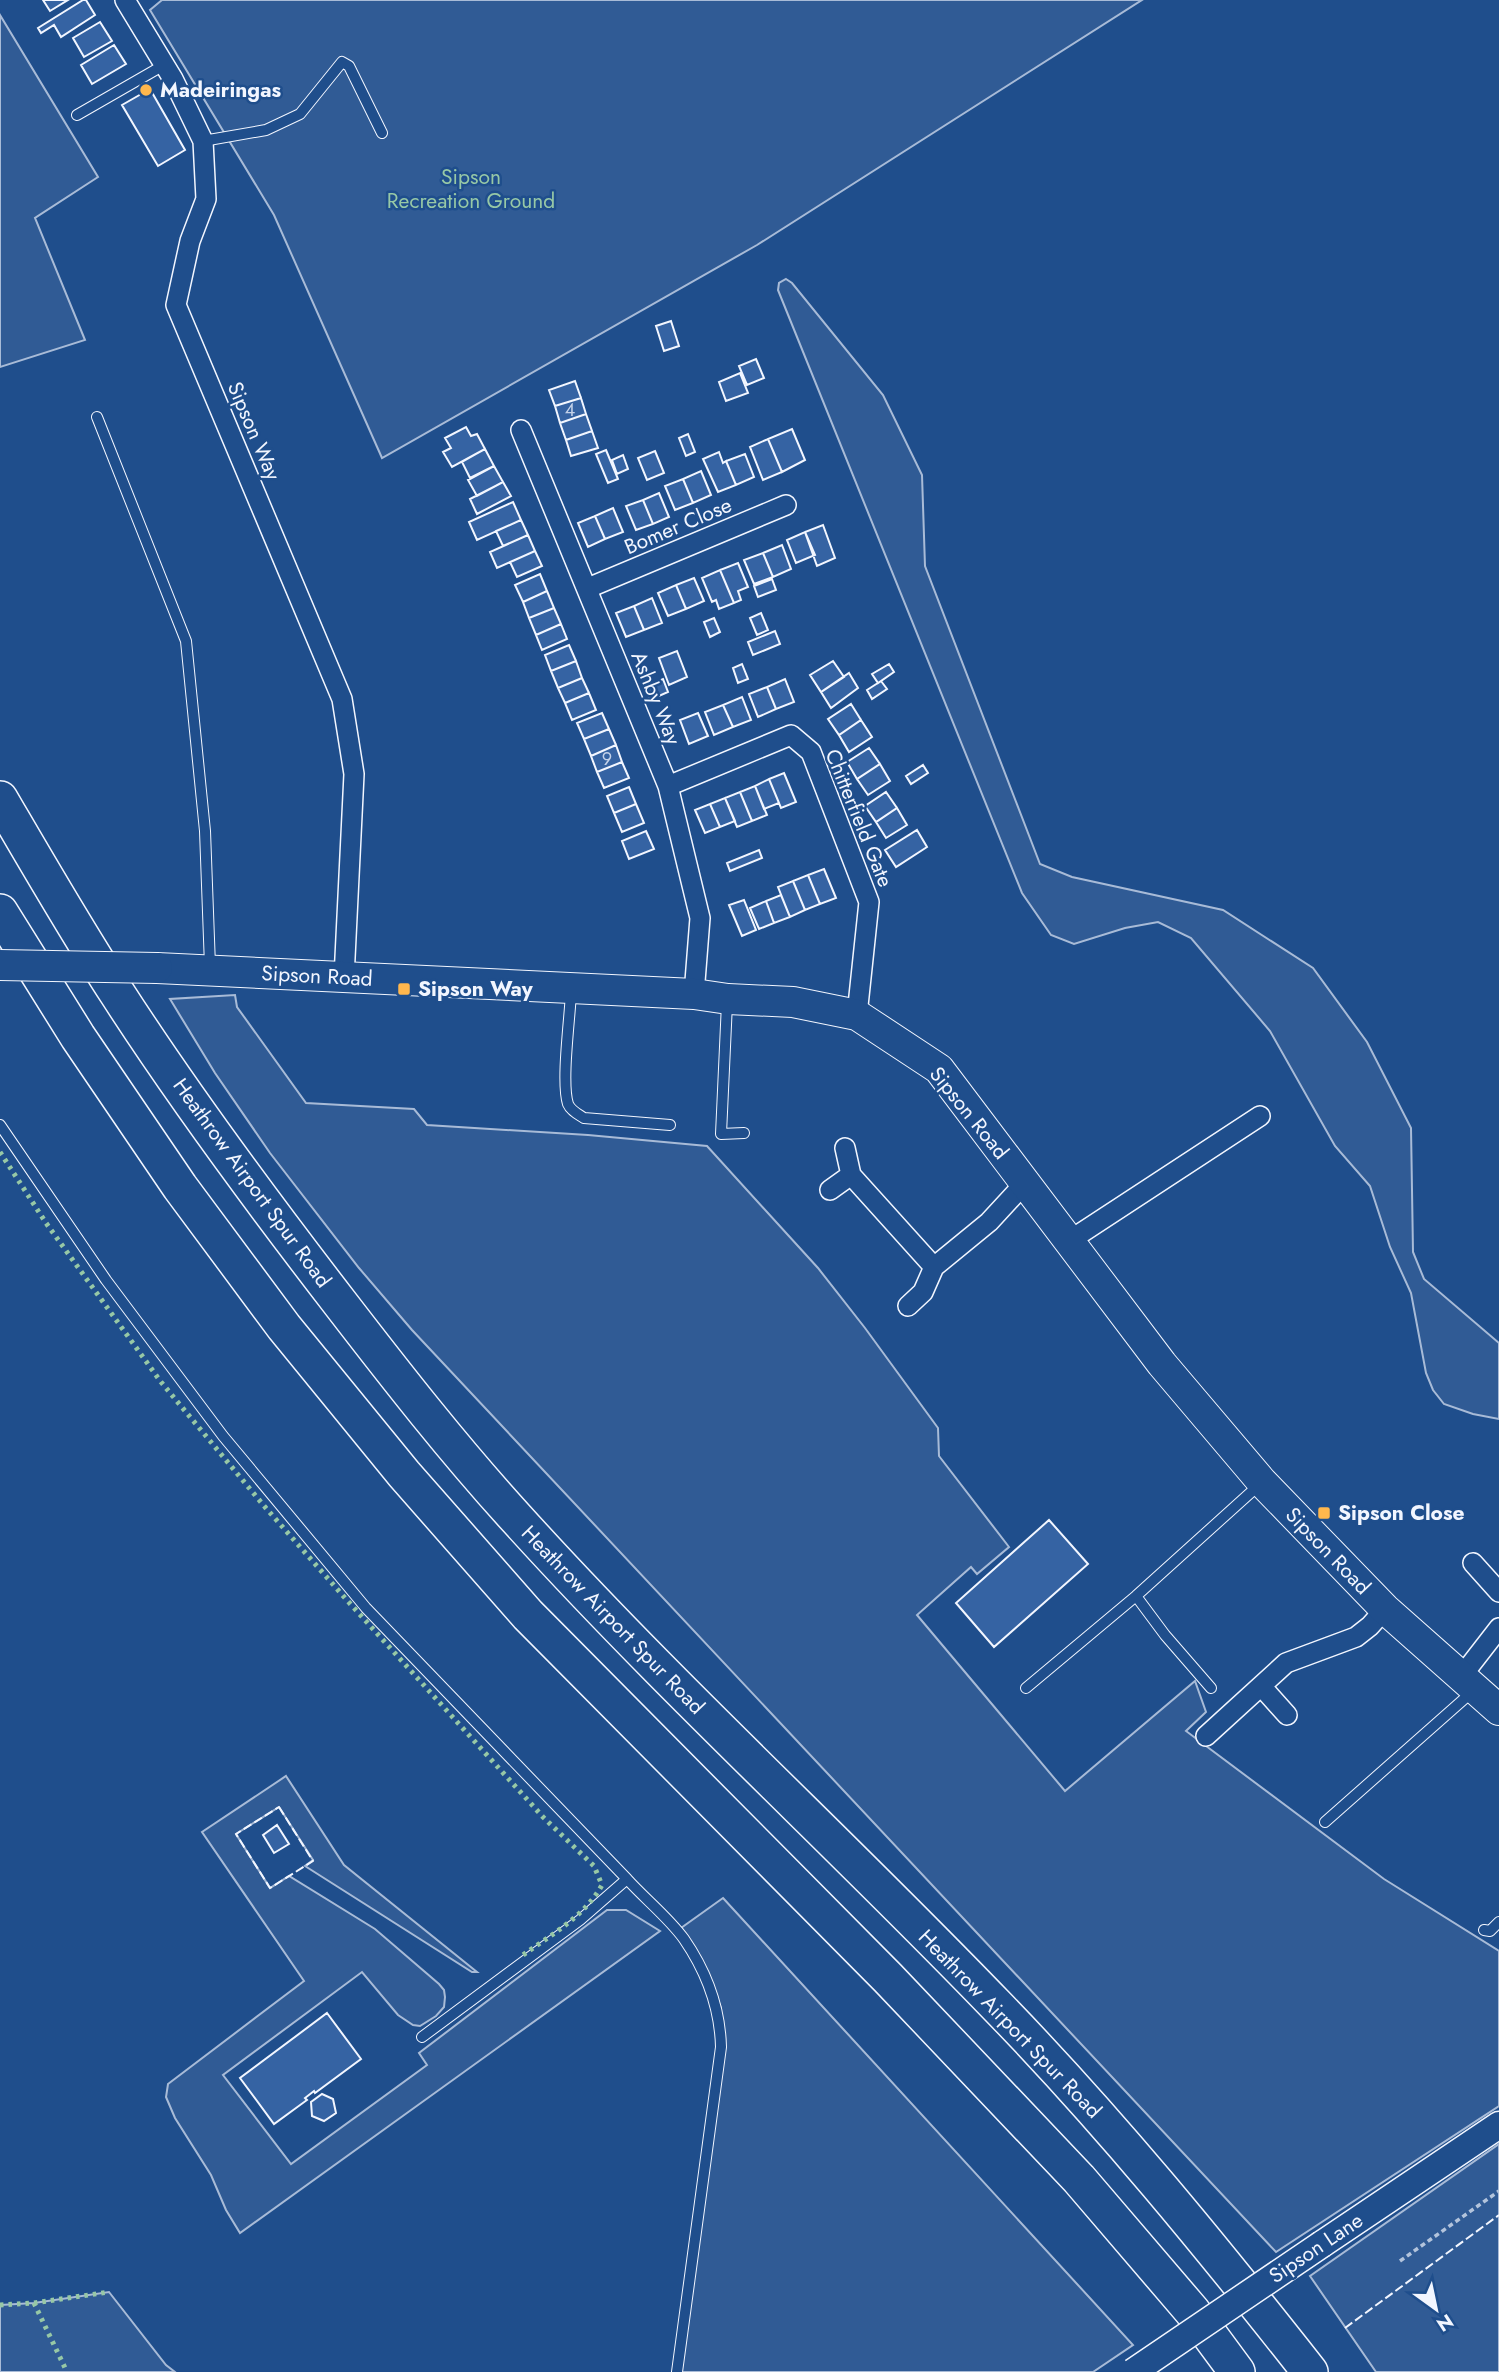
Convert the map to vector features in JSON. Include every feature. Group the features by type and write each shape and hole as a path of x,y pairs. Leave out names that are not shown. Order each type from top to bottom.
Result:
{"highway":[{"name":"Heathrow Airport Spur Road","path":"0,799 125,1006 251,1188 402,1384 514,1516 657,1669 995,2003 1122,2140 1310,2372"},
{"path":"0,912 78,1037 180,1186 284,1327 404,1474 528,1615 888,1978 1079,2179 1192,2311 1237,2372"}],"main road":[{"name":"Sipson Road","path":"0,965 210,970 695,994 728,999 793,1002 857,1016 939,1069 1161,1364 1262,1482 1385,1609 1499,1710"}],"street":[{"name":"Sipson Way","path":"125,0 164,65 203,141 206,198 190,241 176,305 342,699 354,774 344,978"},
{"name":"Ashby Way","path":"521,430 668,786 700,918 695,994"},
{"name":"Bomer Close","path":"588,589 786,505"},
{"name":"Chitterfield Gate","path":"668,786 791,735 811,752 869,902 857,1016"},
{"path":"1069,1241 1260,1115"},
{"path":"845,1148 851,1175 934,1268"},
{"path":"830,1190 851,1175"},
{"path":"908,1306 923,1292 934,1268 989,1222 1026,1184"},
{"path":"1473,1563 1499,1592"},
{"path":"1206,1736 1286,1663 1356,1637 1385,1609"},
{"path":"1468,1683 1499,1628"},
{"path":"1261,1686 1286,1715"},
{"name":"Sipson Lane","path":"1133,2372 1499,2125"}],"lane":[{"path":"203,141 266,130 300,114 342,62 349,66 382,133"},
{"path":"78,115 164,65"},
{"path":"97,417 187,641 204,818 210,970"},
{"path":"571,988 566,1085 568,1104 573,1112 584,1118 670,1125"},
{"path":"728,999 721,1134 744,1133"},
{"path":"0,1125 106,1280 223,1436 366,1608 683,1938 706,1979 716,2006 721,2047 677,2372"},
{"path":"1026,1688 1136,1596 1262,1482"},
{"path":"1136,1596 1165,1635 1211,1688"},
{"path":"1325,1822 1468,1683"},
{"path":"422,2037 580,1920 627,1879"},
{"path":"1484,1930 1490,1931 1499,1922"}],"path":[{"path":"1400,2261 1499,2191"}],"shaded area":[{"name":"Sipson Recreation Ground","path":"162,0 1142,0 757,245 382,458 274,215 150,10"},
{"path":"0,15 98,177 35,218 85,340 0,367"},
{"path":"786,279 883,395 922,475 925,566 1040,864 1072,877 1223,910 1313,968 1367,1042 1411,1128 1413,1252 1424,1279 1499,1343 1499,1419 1444,1404 1433,1390 1426,1373 1411,1293 1390,1247 1370,1186 1335,1146 1270,1031 1191,938 1158,922 1125,928 1074,944 1051,935 1022,893 778,290 779,283"},
{"path":"235,995 237,1007 306,1103 414,1109 427,1125 707,1146 818,1268 865,1328 938,1428 939,1456 1009,1547 977,1574 971,1567 917,1615 1065,1791 1195,1681 1206,1712 1186,1731 1384,1879 1499,1951 1499,2106 1276,2252 412,1330 359,1268 270,1153 215,1073 170,999"},
{"path":"286,1776 344,1865 477,1972 472,1972 305,1866 313,1860 279,1807 236,1834 270,1888 289,1876 375,1929 444,1990 444,2007 420,2026 413,2025 398,2015 362,1972 223,2075 291,2164 427,2065 419,2053 607,1910 626,1910 660,1931 240,2233 226,2210 211,2175 175,2118 166,2097 168,2084 304,1981 202,1832"},
{"path":"723,1898 1133,2345 1093,2372 681,2372 710,2152 721,2008 710,1978 681,1928"},
{"path":"1499,2144 1499,2372 1376,2372 1310,2276"},
{"path":"109,2292 166,2365 175,2372 0,2372 0,2305"}],"building":[{"path":"43,0 68,0 50,11"},
{"path":"86,0 95,15 61,37 54,25 41,33 38,28"},
{"path":"100,22 112,41 84,57 73,38"},
{"path":"114,45 126,64 92,84 81,65"},
{"path":"150,89 185,150 158,166 122,105"},
{"path":"671,321 679,346 664,351 656,326"},
{"path":"756,359 764,378 747,385 739,366"},
{"path":"740,373 748,393 726,401 719,382"},
{"path":"575,381 581,398 555,406 549,390"},
{"path":"581,398 586,414 560,423 555,406"},
{"path":"586,414 592,431 566,440 560,423"},
{"path":"466,427 471,436 477,434 485,449 452,467 443,452 451,448 445,438"},
{"path":"792,429 805,460 782,472 768,439"},
{"path":"592,431 598,448 571,456 566,440"},
{"path":"688,434 695,452 686,456 679,438"},
{"path":"768,439 782,472 763,480 750,447"},
{"path":"485,449 494,466 470,478 462,462"},
{"path":"606,450 618,479 608,483 596,454"},
{"path":"655,451 664,473 647,480 638,458"},
{"path":"719,452 723,463 726,461 736,485 718,492 703,459"},
{"path":"745,454 754,477 736,485 726,461"},
{"path":"623,455 628,469 617,474 612,460"},
{"path":"494,466 503,482 477,496 468,480"},
{"path":"701,471 711,495 693,503 683,479"},
{"path":"683,479 693,503 675,510 665,486"},
{"path":"503,482 511,496 477,514 470,499"},
{"path":"659,493 669,517 653,524 643,500"},
{"path":"643,500 653,524 636,530 626,506"},
{"path":"513,502 521,520 477,540 469,522"},
{"path":"613,508 623,532 605,539 595,516"},
{"path":"595,516 605,539 588,547 578,523"},
{"path":"521,520 528,535 503,546 496,531"},
{"path":"823,525 835,558 817,566 805,532"},
{"path":"805,532 815,555 796,563 787,540"},
{"path":"528,535 535,551 497,568 490,552"},
{"path":"782,545 791,569 773,577 763,553"},
{"path":"535,551 542,566 517,577 510,562"},
{"path":"763,553 773,577 754,584 744,560"},
{"path":"738,563 748,587 738,591 741,600 734,603 720,570"},
{"path":"720,570 734,603 719,609 716,600 712,602 702,578"},
{"path":"540,574 547,591 523,602 515,585"},
{"path":"694,578 704,601 686,609 676,585"},
{"path":"772,579 776,590 758,597 754,586"},
{"path":"676,585 686,609 668,616 658,593"},
{"path":"547,591 554,608 529,618 523,602"},
{"path":"652,598 662,623 644,630 634,606"},
{"path":"634,606 644,630 626,637 616,613"},
{"path":"554,608 561,624 536,635 529,618"},
{"path":"761,613 768,630 757,635 750,618"},
{"path":"714,618 720,632 710,637 704,622"},
{"path":"561,624 567,639 542,650 536,635"},
{"path":"775,631 780,644 753,655 748,642"},
{"path":"569,645 576,661 551,671 545,655"},
{"path":"677,651 687,677 669,685 659,658"},
{"path":"576,661 582,678 558,688 551,671"},
{"path":"833,661 844,677 821,692 810,675"},
{"path":"742,664 748,679 738,683 733,668"},
{"path":"889,664 894,672 878,683 872,674"},
{"path":"849,673 858,688 831,708 821,692"},
{"path":"582,678 589,693 565,703 558,688"},
{"path":"663,679 668,692 650,700 645,687"},
{"path":"785,679 794,702 776,709 767,687"},
{"path":"881,681 887,689 872,699 867,690"},
{"path":"767,687 776,709 758,717 749,694"},
{"path":"589,693 596,710 572,720 565,703"},
{"path":"742,697 751,720 733,727 723,705"},
{"path":"851,704 861,720 839,735 828,719"},
{"path":"723,705 733,727 714,735 705,712"},
{"path":"602,713 609,729 584,739 577,723"},
{"path":"698,713 708,736 689,744 680,720"},
{"path":"861,720 872,737 849,752 839,735"},
{"path":"609,729 616,745 591,756 584,739"},
{"path":"616,745 622,762 597,772 591,756"},
{"path":"869,748 880,764 857,779 847,762"},
{"path":"622,762 629,778 604,788 597,772"},
{"path":"880,764 890,781 868,795 857,779"},
{"path":"923,765 928,773 911,784 906,776"},
{"path":"784,773 796,802 781,808 769,779"},
{"path":"769,779 779,803 764,809 755,786"},
{"path":"755,786 767,815 752,821 740,792"},
{"path":"629,787 636,804 614,813 607,796"},
{"path":"740,792 752,821 737,827 725,798"},
{"path":"886,792 897,808 876,822 865,806"},
{"path":"725,798 735,821 720,827 710,804"},
{"path":"636,804 644,823 622,832 614,813"},
{"path":"710,804 720,827 705,833 695,810"},
{"path":"897,808 907,825 886,838 876,822"},
{"path":"917,830 927,847 896,867 885,850"},
{"path":"646,831 654,849 629,859 622,841"},
{"path":"759,850 762,858 730,871 727,863"},
{"path":"824,869 836,898 820,904 808,875"},
{"path":"808,875 820,904 805,910 793,881"},
{"path":"793,881 805,910 790,917 778,887"},
{"path":"781,895 790,917 774,923 766,901"},
{"path":"744,900 756,930 742,936 729,905"},
{"path":"766,901 774,923 759,929 750,908"},
{"path":"1049,1520 1088,1564 994,1647 956,1603"},
{"path":"277,1825 289,1844 274,1853 263,1835"},
{"path":"327,2013 361,2059 315,2093 314,2091 305,2098 307,2100 274,2124 240,2078"},
{"path":"322,2094 333,2099 336,2113 324,2121 312,2116 311,2102"}],"hedge":[{"path":"0,1152 46,1223 161,1382 345,1598 543,1817 594,1866 602,1885 595,1896 567,1924 523,1955"},
{"path":"0,2305 109,2292"},
{"path":"34,2303 67,2372"}],"fence":[{"path":"279,1807 313,1861 270,1888 236,1834 279,1807"},
{"path":"1345,2328 1499,2215"}],"place":[{"name":"Madeiringas","path":"146,90"},
{"name":"Sipson Way","path":"404,989"},
{"name":"Sipson Close","path":"1324,1513"}]}
